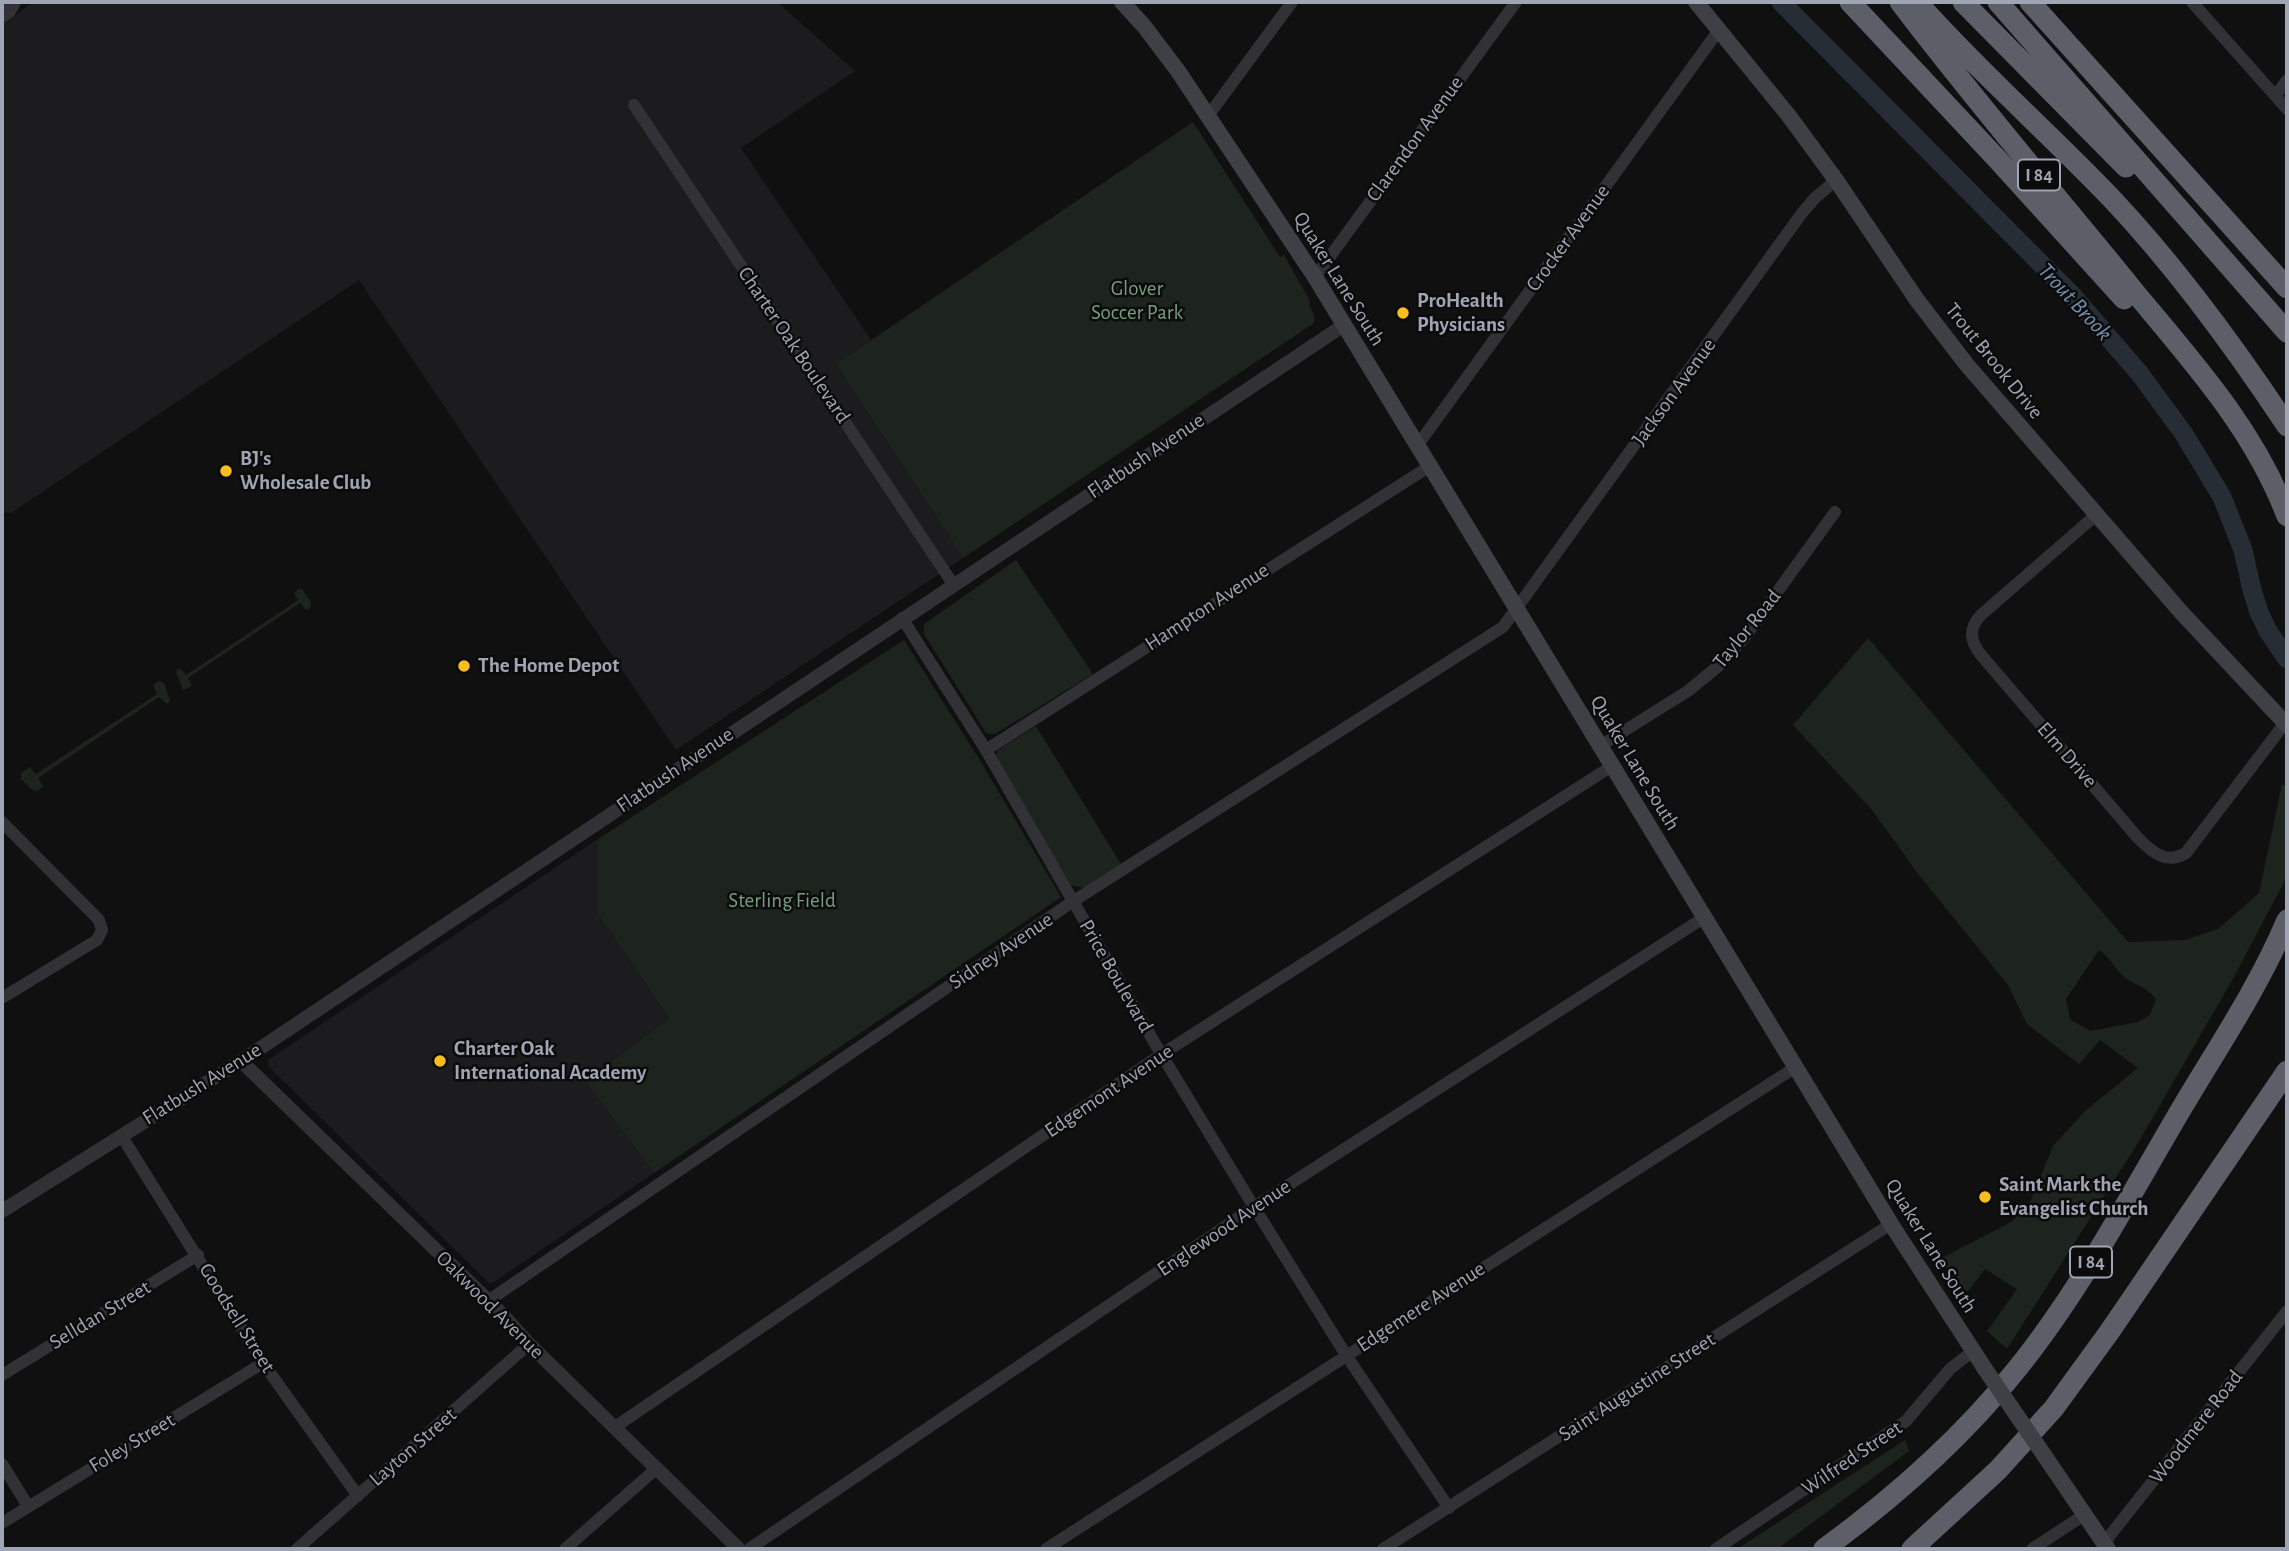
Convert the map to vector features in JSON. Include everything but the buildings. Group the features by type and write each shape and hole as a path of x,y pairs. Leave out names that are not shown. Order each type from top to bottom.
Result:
{"highway":[{"path":"1850,2 2017,180 2142,320 2181,347"},
{"name":"I 84","path":"1900,2 1950,67 2181,347 2239,423 2264,463 2287,516"},
{"path":"1917,2 1957,45 2088,173 2145,235 2220,327 2287,426"},
{"path":"1963,2 2122,163 2166,193"},
{"path":"1998,2 2287,331"},
{"path":"2030,2 2287,288"},
{"name":"I 84","path":"1824,1549 1882,1504 1942,1451 2022,1364 2098,1250 2260,975 2287,920"},
{"path":"2211,1059 2287,957"},
{"name":"I 84","path":"1912,1549 1984,1484 2054,1408 2287,1070"},
{"path":"2232,1152 2287,1091"}],"main road":[{"name":"Quaker Lane South","path":"1122,2 1158,43 1315,277 1891,1224 1985,1369 2106,1546"},
{"name":"Trout Brook Drive","path":"1696,2 1789,116 1917,300 1967,365 2207,640 2286,724"}],"street":[{"path":"2,16 14,2"},
{"path":"1209,116 1292,2"},
{"name":"Clarendon Avenue","path":"1315,277 1516,2"},
{"path":"2192,2 2287,109"},
{"name":"Crocker Avenue","path":"1417,446 1719,30"},
{"path":"2276,95 2287,80"},
{"name":"Charter Oak Boulevard","path":"634,105 953,584"},
{"name":"Jackson Avenue","path":"1517,609 1802,213 1836,180"},
{"name":"Flatbush Avenue","path":"2,1210 241,1061 1344,325"},
{"name":"Hampton Avenue","path":"986,750 1430,466"},
{"name":"Taylor Road","path":"1600,746 1688,691 1722,663 1744,638 1835,512"},
{"name":"Elm Drive","path":"2096,515 1981,615 1973,626 1971,637 1981,655 2138,838 2159,856 2175,858 2186,853 2286,724"},
{"name":"Sidney Avenue","path":"488,1301 1072,902 1503,627 1517,609"},
{"name":"Price Boulevard","path":"902,618 986,750 1072,902 1254,1207 1346,1355 1448,1508"},
{"name":"Edgemont Avenue","path":"615,1427 1162,1054 1612,766"},
{"path":"2,822 99,920 102,930 97,940 2,998"},
{"name":"Englewood Avenue","path":"749,1549 1254,1207 1705,917"},
{"name":"Oakwood Avenue","path":"241,1061 739,1549"},
{"name":"Edgemere Avenue","path":"1046,1549 1796,1067"},
{"name":"Goodsell Street","path":"121,1136 198,1255 263,1363 358,1496"},
{"name":"Saint Augustine Street","path":"1383,1549 1891,1224"},
{"name":"Selldan Street","path":"2,1375 198,1255"},
{"name":"Woodmere Road","path":"2106,1546 2287,1311"},
{"name":"Layton Street","path":"297,1549 529,1344"},
{"name":"Wilfred Street","path":"1716,1549 1906,1421 1953,1366 1973,1351"},
{"name":"Foley Street","path":"2,1522 263,1363"},
{"path":"2,1464 28,1506"},
{"path":"565,1549 657,1468"},
{"path":"2032,1549 2084,1515"}],"shaded area":[{"path":"33,2 777,2 855,71 741,148 871,340 836,364 963,558 676,750 359,280 11,513 2,512 2,25"},
{"name":"Charter Oak International Academy","path":"598,839 598,914 669,1018 585,1081 654,1173 489,1283 269,1067 268,1060"}],"green space":[{"name":"Glover Soccer Park","path":"1193,122 1280,257 1284,255 1310,301 1314,323 963,558 836,364"},
{"path":"1016,560 1093,674 995,734 986,733 924,634 924,624"},
{"path":"302,589 311,602 310,608 306,610 300,603 188,678 192,686 183,690 177,669 181,669 186,675 298,600 294,593"},
{"path":"1868,638 2128,942 2185,940 2218,929 2259,893 2282,784 2287,787 2287,871 2284,882 2234,977 2138,1143 2007,1349 1987,1331 2017,1289 1985,1269 1966,1294 1940,1259 2013,1221 2031,1200 2053,1146 2085,1111 2138,1068 2100,1040 2079,1064 2027,1024 2008,985 1919,875 1872,810 1793,725","holes":["2099,950 2123,976 2147,990 2156,999 2150,1015 2138,1022 2090,1031 2070,1019 2066,999"]},
{"name":"Sterling Field","path":"904,640 981,762 1061,897 654,1173 585,1081 669,1018 598,914 598,839"},
{"path":"159,681 164,683 170,700 167,704 159,697 38,778 43,786 38,791 32,790 21,779 21,773 30,767 36,774 157,694 153,685"},
{"path":"1036,726 1121,864 1083,888 1070,885 995,761 998,750"},
{"path":"1905,1440 1909,1451 1777,1549 1737,1549"}],"waterway":[{"name":"Trout Brook","path":"1781,2 2072,295 2140,374 2184,434 2222,497 2243,550 2259,612 2287,659"}],"place":[{"name":"ProHealth Physicians","path":"1403,313"},
{"name":"BJ's Wholesale Club","path":"226,471"},
{"name":"The Home Depot","path":"464,666"},
{"name":"Charter Oak International Academy","path":"440,1061"},
{"name":"Saint Mark the Evangelist Church","path":"1985,1197"}]}
